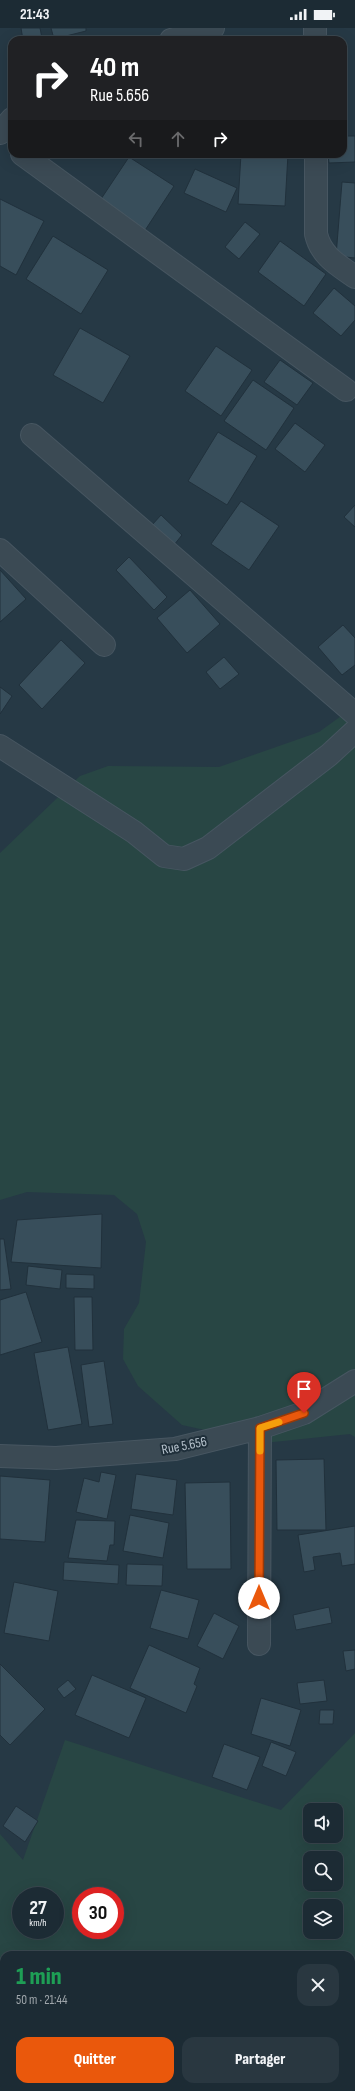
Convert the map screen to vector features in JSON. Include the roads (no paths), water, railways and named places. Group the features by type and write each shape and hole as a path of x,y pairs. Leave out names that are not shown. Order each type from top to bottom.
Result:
{"street":[{"path":"185,36 213,28"},
{"path":"0,133 8,124"},
{"path":"27,158 346,390"},
{"path":"316,158 316,234 319,246 331,260 355,277"},
{"path":"32,435 355,714"},
{"path":"0,550 104,645"},
{"path":"0,746 134,832 164,856 184,859 208,848 329,755 355,731"},
{"name":"Rue 5.656","path":"0,1456 56,1458 176,1448 260,1428 304,1413 355,1381"},
{"path":"259,1644 260,1428"}]}
